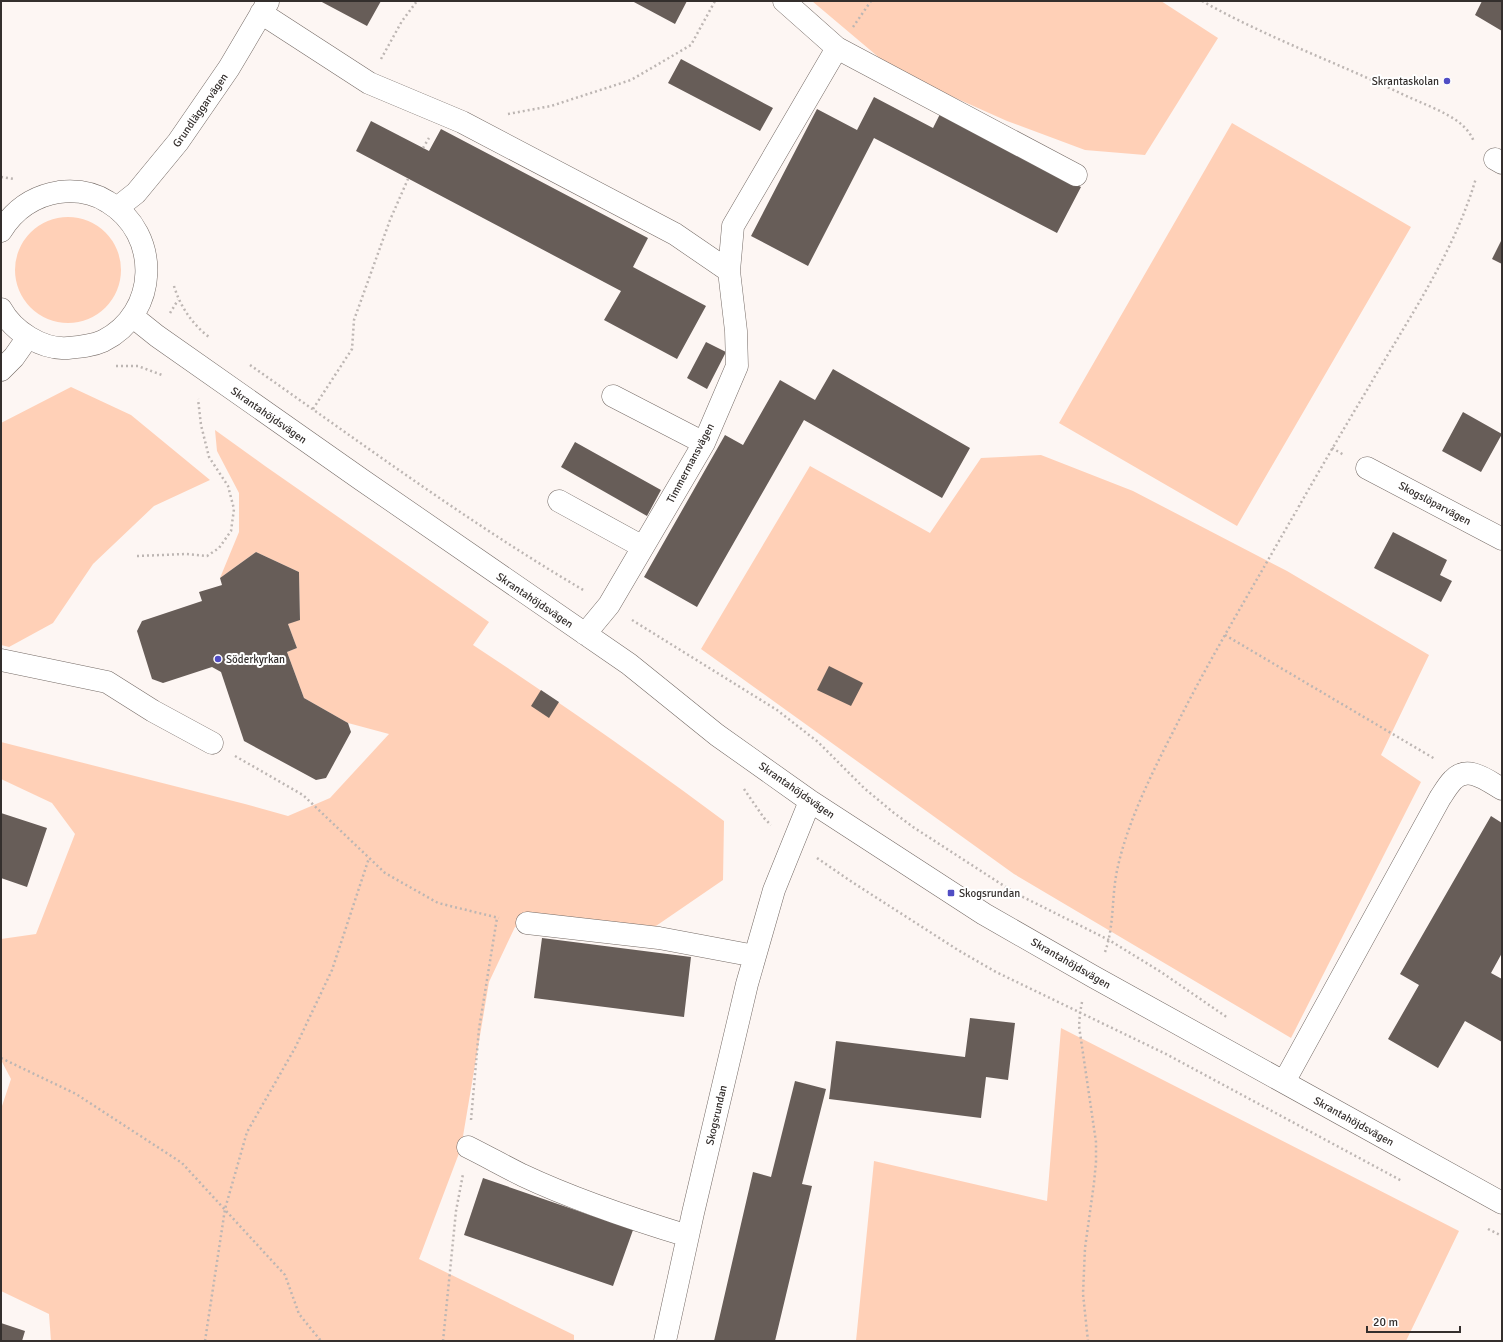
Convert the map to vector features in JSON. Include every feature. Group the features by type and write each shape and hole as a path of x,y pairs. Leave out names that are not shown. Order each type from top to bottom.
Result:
{"street":[{"path":"784,1 837,48 1076,175"},
{"path":"265,7 368,83 469,125 675,234 729,271"},
{"name":"Grundläggarvägen","path":"117,208 136,193 178,142 229,68 265,7"},
{"name":"Timmermansvägen","path":"585,634 608,605 644,547 704,443 737,366 736,331 729,271 733,226 837,48"},
{"path":"1,309 14,327 28,337 46,345 65,348 84,347 103,341 120,330 132,316 142,298 147,279 147,259 141,239 131,222 117,208 102,199 85,193 68,191 51,193 34,199 19,209 3,224"},
{"name":"Skrantahöjdsvägen","path":"132,316 156,336 629,664 717,735 810,801 984,914 1094,977 1502,1203"},
{"path":"1,370 14,357 28,337"},
{"path":"613,396 704,443"},
{"name":"Skogslöparvägen","path":"1368,468 1502,539"},
{"path":"560,500 644,547"},
{"path":"1,660 107,682 153,711 212,743"},
{"path":"1284,1082 1440,798 1453,779 1460,774 1469,773 1480,776 1502,789"},
{"name":"Skogsrundan","path":"665,1341 747,984 774,890 810,801"},
{"path":"527,923 659,938 755,956"},
{"path":"468,1147 522,1175 586,1202 656,1227 688,1236"}],"path":[{"path":"368,83 402,21 417,1"},
{"path":"507,114 551,106 631,80 690,45 715,1"},
{"path":"1202,1 1245,23 1376,82 1449,117 1462,125 1491,156"},
{"path":"1088,1341 1083,1294 1085,1248 1094,1183 1096,1142 1079,1026 1082,1004 1109,940 1113,918 1115,882 1129,827 1176,726 1225,635 1332,448 1445,257 1469,202 1478,172"},
{"path":"1,177 17,180"},
{"path":"313,409 352,349 354,320 390,220 408,179"},
{"path":"172,280 178,299 188,315 214,340"},
{"path":"245,362 533,560 777,710 818,742 864,788 894,813 914,827 1015,893 1109,940 1162,972 1230,1019"},
{"path":"137,556 186,554 207,556 220,548 231,531 234,509 228,486 209,457 201,425 198,398"},
{"path":"1225,635 1460,774"},
{"path":"212,743 303,796 385,873 438,903 497,918 527,923"},
{"path":"205,1341 225,1209 247,1132 295,1048 332,970 369,858"},
{"path":"1,1058 76,1094 182,1163 285,1275 299,1314 321,1341"}],"shaded area":[{"path":"812,1 1161,1 1218,38 1145,155 1085,150 1007,121 895,71"},
{"path":"1232,123 1411,227 1237,526 1059,423"},
{"path":"68,217 88,221 105,233 117,250 121,270 117,290 105,307 88,319 68,323 48,319 31,307 19,290 15,270 19,250 31,233 48,221"},
{"path":"71,387 131,415 210,480 154,506 93,564 53,623 9,647 1,645 1,423"},
{"path":"215,430 489,622 473,645 600,731 724,821 723,880 653,928 515,927 489,982 461,1148 419,1259 574,1335 574,1341 51,1341 49,1314 1,1291 1,1109 11,1079 1,1060 1,939 36,934 75,834 52,803 1,779 1,742 288,816 330,798 389,734 348,723 304,698 287,652 297,648 288,624 300,619 299,572 256,552 220,578 239,532 239,493 217,451"},
{"path":"1041,455 1133,491 1287,571 1429,655 1381,755 1421,782 1291,1038 1014,874 701,649 810,466 930,533 981,458"},
{"path":"1061,1028 1459,1231 1406,1341 856,1341 874,1161 1047,1201"}],"building":[{"path":"320,1 381,1 367,26"},
{"path":"632,1 687,1 675,24"},
{"path":"1482,1 1502,1 1502,31 1475,15"},
{"path":"681,59 773,108 760,131 668,83"},
{"path":"874,97 933,128 940,114 1081,187 1057,233 874,138 808,266 751,236 817,109 857,130"},
{"path":"371,121 429,151 441,129 648,238 633,267 706,306 677,359 604,320 621,291 356,151"},
{"path":"1502,239 1502,264 1492,259"},
{"path":"706,342 726,352 707,389 687,378"},
{"path":"833,369 970,448 942,498 804,420 697,607 644,577 725,435 743,445 780,380 815,400"},
{"path":"1463,412 1502,434 1481,472 1442,451"},
{"path":"575,442 661,490 647,516 561,467"},
{"path":"1393,532 1447,560 1440,575 1452,581 1441,602 1374,568"},
{"name":"Söderkyrkan","path":"256,552 299,572 300,620 288,624 297,648 287,652 304,698 348,723 351,732 326,778 316,780 244,741 221,672 212,667 163,683 152,679 137,631 142,621 202,601 199,592 222,585 220,578"},
{"path":"829,666 863,683 851,706 817,690"},
{"path":"541,690 559,702 549,718 531,706"},
{"path":"1,813 47,828 27,887 1,878"},
{"path":"1491,816 1502,823 1502,953 1491,973 1502,979 1502,1042 1465,1021 1438,1068 1388,1039 1419,985 1400,974"},
{"path":"542,938 691,957 684,1017 534,998"},
{"path":"970,1018 1015,1023 1008,1080 986,1077 981,1118 829,1099 836,1041 965,1057"},
{"path":"795,1081 826,1089 802,1184 812,1186 775,1341 714,1341 753,1172 771,1177"},
{"path":"483,1178 633,1230 613,1286 464,1235"},
{"path":"1,1323 25,1331 22,1341 1,1341"}],"place":[{"name":"Skrantaskolan","path":"1447,81"},
{"name":"Söderkyrkan","path":"218,659"},
{"name":"Skogsrundan","path":"951,893"}]}
